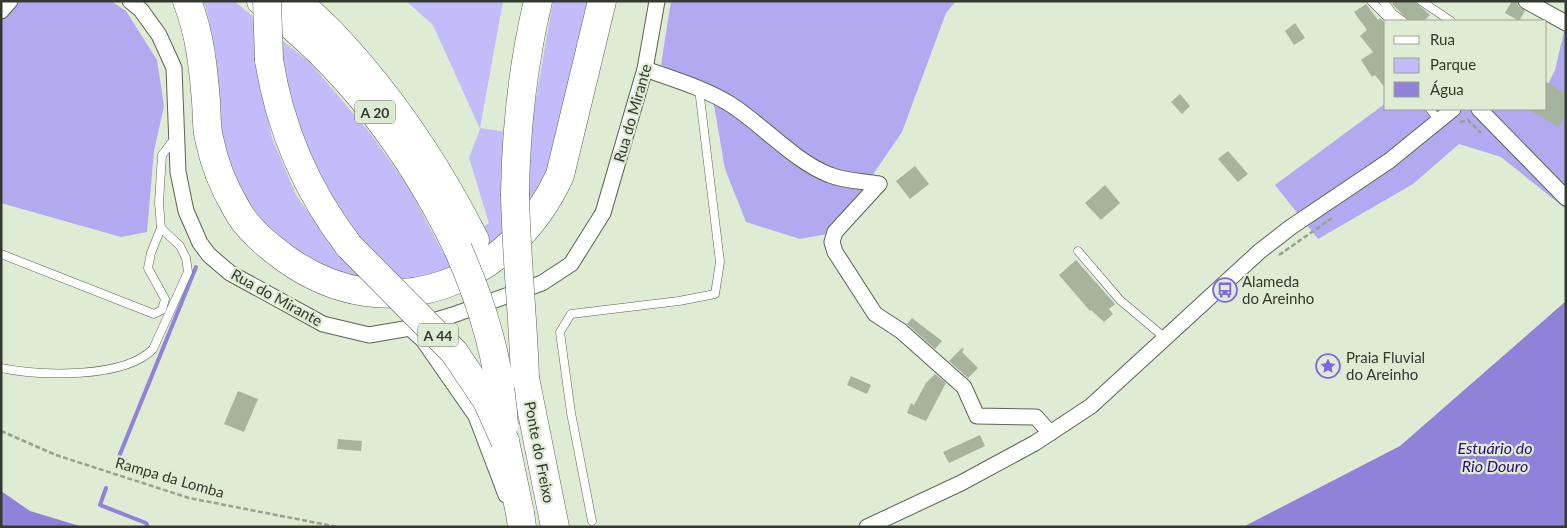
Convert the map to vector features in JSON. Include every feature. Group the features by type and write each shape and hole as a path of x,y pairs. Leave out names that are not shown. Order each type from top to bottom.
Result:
{"highway":[{"path":"187,1 196,25 202,57 208,137 219,175 237,210 263,242 305,272 339,286 390,293 421,291 448,284 481,268 503,253 531,225 550,198 560,175 602,1"},
{"name":"A 20","path":"261,1 318,48 378,116 430,195 467,245 473,284 501,383 505,441 524,527"},
{"name":"A 44","path":"267,1 270,60 285,129 303,174 332,223 349,246 454,352 487,401 505,441"},
{"name":"A 20","path":"295,1 336,37 394,106 427,152 525,378"},
{"path":"525,378 522,312 518,278 515,193 521,99 530,34 538,1"},
{"name":"Ponte do Freixo","path":"525,378 555,527"}],"street":[{"path":"1,11 10,1"},
{"name":"Rua do Mirante","path":"130,1 141,10 158,35 174,68 178,172 186,211 200,243 209,255 230,273 323,324 369,335 410,328 542,283 570,264 603,213 645,69 657,1"},
{"path":"1526,1 1547,18 1566,23"},
{"path":"645,69 698,89 729,104 770,132 795,155 830,175 879,184 835,232 832,242 835,252 875,314 901,331 964,387 977,416 1036,417 1050,433"},
{"path":"867,527 961,482 1050,433 1091,406 1260,252 1291,227 1389,161 1434,114 1449,110"},
{"path":"1480,110 1566,198"},
{"path":"410,328 423,340 476,416 505,493 524,527"}],"lane":[{"path":"1371,1 1390,20"},
{"path":"1384,1 1393,14 1402,20"},
{"path":"1421,1 1449,20"},
{"path":"592,521 571,413 560,332 571,314 679,301 715,294 720,262 698,89"},
{"path":"1,254 154,314 162,310 165,299 148,268 151,253 162,228 159,203 162,155 176,137"},
{"path":"1,368 18,371 75,372 129,365 144,358 153,349 188,272 186,258 180,246 162,228"},
{"path":"1078,251 1120,300 1165,338"}],"path":[{"name":"Rampa da Lomba","path":"1,431 56,455 189,498 338,527"}],"green space":[{"path":"202,1 234,1 310,63 370,133 409,188 443,253 489,223 469,158 480,129 433,25 406,1 503,1 480,128 506,132 502,193 529,191 532,121 553,1 591,1 556,160 500,248 420,282 358,282 277,242 237,185 223,150 219,118 216,54 206,7","holes":["254,58 284,78 303,151 357,238 337,253 296,195 272,138"]}],"shaded area":[{"path":"1,1 111,1 126,11 157,60 164,106 154,151 147,232 121,237 1,203"},
{"path":"671,1 956,1 946,13 902,132 833,233 800,239 746,222 725,169 711,88 661,65"},
{"path":"1566,23 1566,209 1501,157 1459,144 1413,184 1318,239 1275,185 1384,104 1384,110 1547,110 1547,86 1555,70"}],"water":[{"name":"Estuário do Rio Douro","path":"1566,301 1566,527 1243,527 1400,446"},
{"path":"1,491 30,511 83,527 1,527"}],"building":[{"path":"1394,1 1414,1 1430,15 1425,20 1408,20 1392,4"},
{"path":"1512,1 1517,1 1518,6 1525,11 1520,20 1505,13"},
{"path":"1366,4 1378,20 1380,18 1384,22 1384,86 1375,75 1372,77 1361,60 1373,52 1360,36 1367,30 1354,12"},
{"path":"1295,23 1305,38 1294,45 1285,31"},
{"path":"1547,83 1566,94 1566,115 1558,127 1530,110 1547,110"},
{"path":"1180,94 1190,106 1182,114 1171,102"},
{"path":"1228,151 1248,174 1238,182 1218,159"},
{"path":"915,166 929,184 910,199 896,181"},
{"path":"1105,185 1120,203 1101,220 1085,203"},
{"path":"1076,260 1115,304 1109,309 1113,314 1104,322 1090,311 1059,275"},
{"path":"912,318 942,341 935,349 907,324"},
{"path":"962,348 964,349 962,352 978,368 968,378 949,361"},
{"path":"935,374 946,383 926,421 907,413 911,403 914,405 926,383"},
{"path":"851,376 871,385 867,394 847,385"},
{"path":"238,391 258,399 244,432 224,424"},
{"path":"980,435 985,446 949,463 943,452"},
{"path":"338,439 362,441 361,451 337,449"}],"waterway":[{"path":"118,459 196,267"},
{"path":"106,488 100,505 146,523 148,527"}],"place":[{"name":"Alameda do Areinho","path":"1225,290"},
{"name":"Praia Fluvial do Areinho","path":"1328,366"}]}
